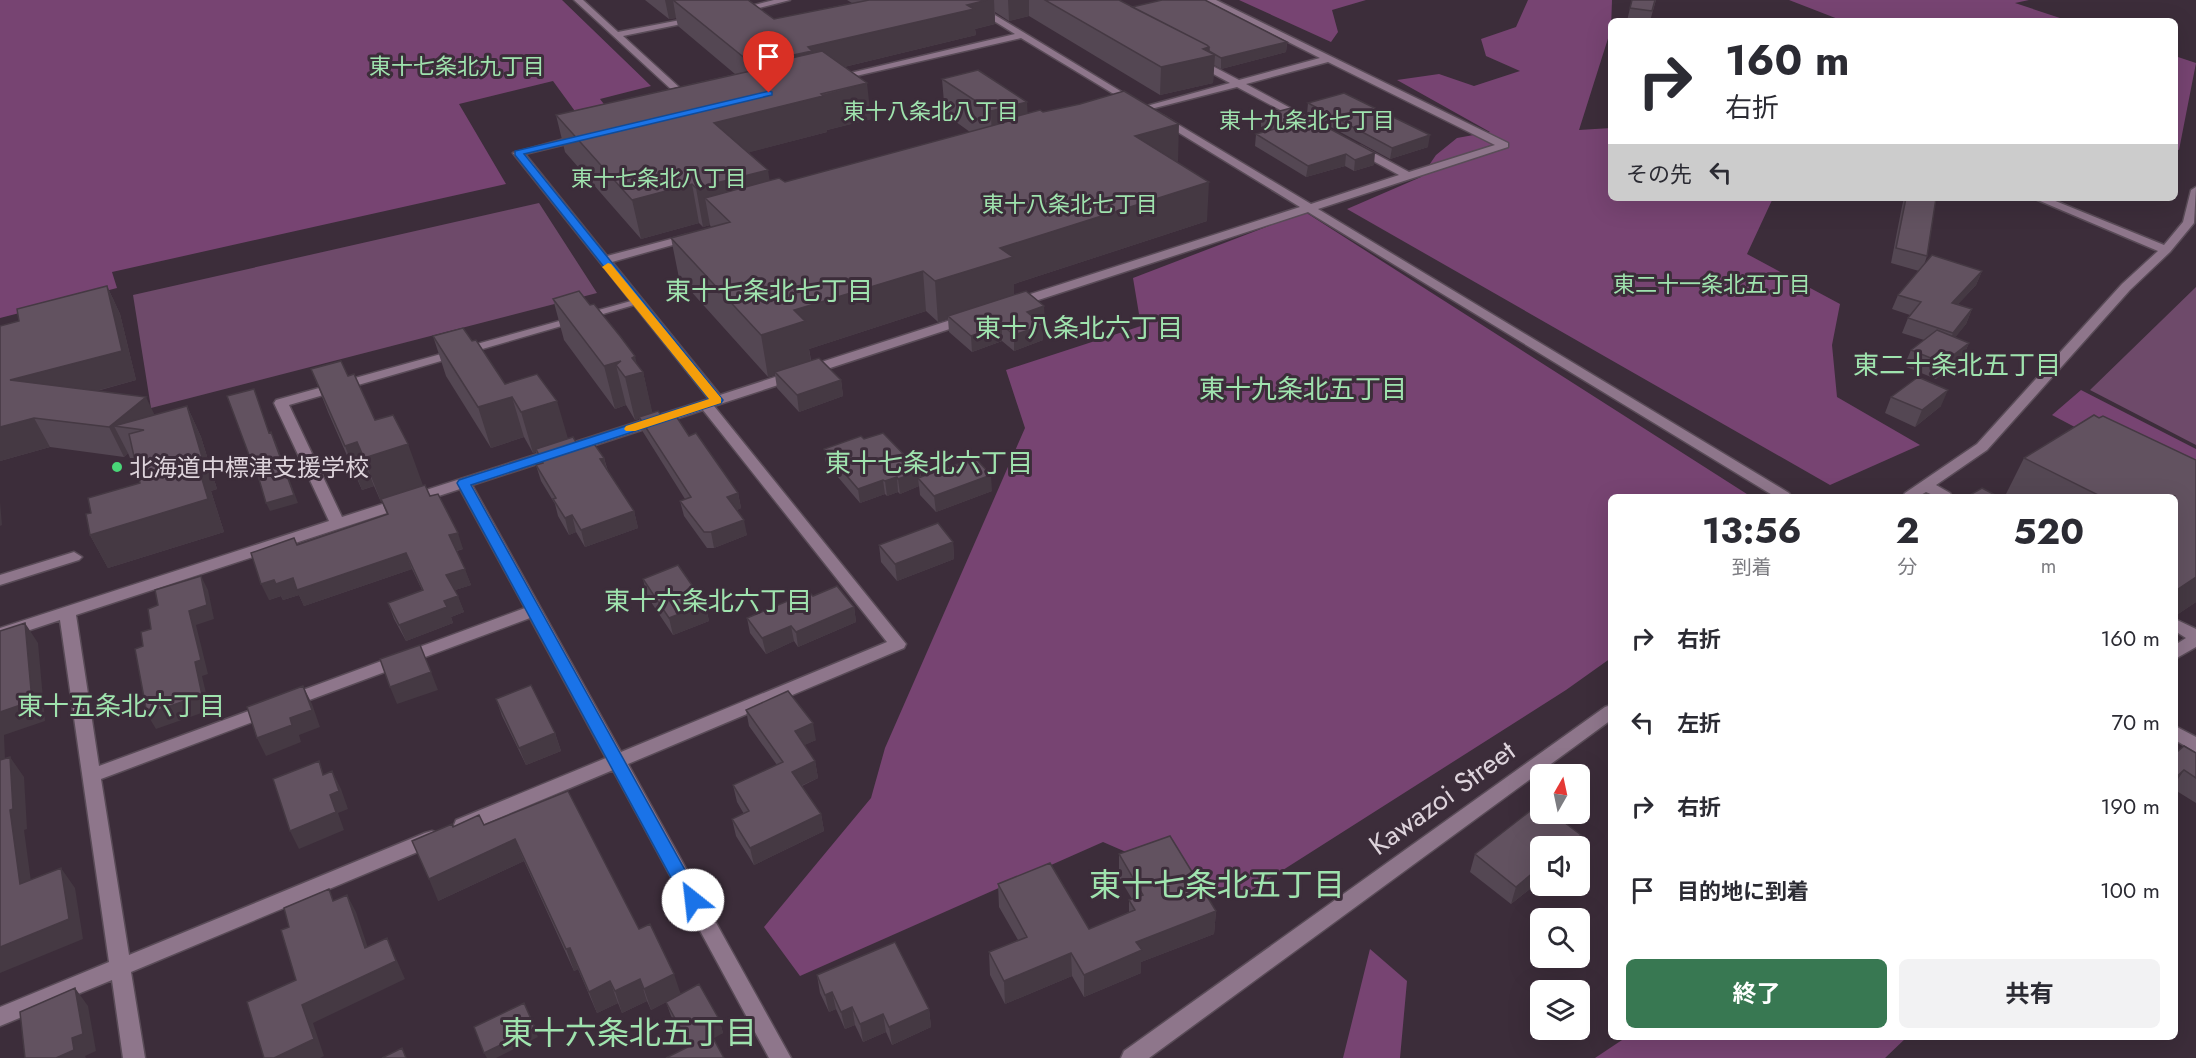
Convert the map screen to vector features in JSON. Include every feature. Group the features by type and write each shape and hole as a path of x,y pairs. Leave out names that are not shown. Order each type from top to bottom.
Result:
{"street":[{"path":"578,0 700,110"},
{"path":"729,12 786,0"},
{"path":"964,0 1144,111 1781,494"},
{"path":"1000,308 1504,145 1209,0"},
{"path":"615,35 706,16"},
{"path":"827,80 1023,35"},
{"path":"1187,56 1308,122"},
{"path":"1144,111 1328,59"},
{"path":"0,1017 898,644 518,153 598,134"},
{"path":"1348,144 1408,176"},
{"path":"1913,494 1982,447 2126,287 2166,250 2188,223 2196,190"},
{"path":"2045,201 2166,250"},
{"path":"603,261 703,233"},
{"path":"338,524 281,403 629,304"},
{"path":"0,634 978,316"},
{"path":"464,483 780,1058"},
{"path":"1926,486 1941,494"},
{"path":"0,580 74,557"},
{"path":"91,776 533,611"},
{"path":"67,612 134,1058"},
{"path":"2178,626 2196,637 2178,651"},
{"name":"Kawazoi Street","path":"1132,1058 1608,713"},
{"path":"2178,734 2196,745"}],"shaded area":[{"path":"0,0 562,0 651,86 600,99 617,121 588,129 553,81 459,104 506,184 112,272 117,288 0,318"},
{"path":"1239,0 1366,0 1332,10 1338,32 1331,42"},
{"path":"1528,0 1612,0 1611,18 1608,18 1608,38 1579,130 1608,128 1608,201 1772,201 1747,254 1840,304 1832,345 1837,397 1920,445 1830,485 1347,209 1421,177 1436,155 1457,138 1490,132 1397,80 1439,74 1474,86 1520,71 1486,56 1481,39 1516,27"},
{"path":"1789,0 2029,0 2015,3 2060,18 1835,18"},
{"path":"2178,57 2196,63 2178,150"},
{"path":"539,203 597,293 151,408 133,295"},
{"path":"1305,212 1747,494 1608,494 1608,660 1566,690 1250,891 1202,885 1103,842 800,976 764,927 871,798 885,748 1025,428 1006,370 1141,326 1133,278"},
{"path":"2196,287 2196,445 2090,390"},
{"path":"2081,390 2196,449 2196,491 2052,415"},
{"path":"1370,949 1407,981 1400,1058 1343,1058"},
{"path":"1622,1040 1904,1040 1885,1058 1595,1058"}],"building":[{"path":"673,0 748,0 774,19 869,0 987,0 967,5 974,9 808,47 812,51 752,64"},
{"path":"1045,0 1119,0 1207,45 1209,47 1203,49 1215,55 1161,67"},
{"path":"1162,0 1205,0 1287,42 1221,58 1209,51 1207,45 1132,7"},
{"path":"1632,0 1655,0 1652,11 1630,8"},
{"path":"822,51 867,83 714,123 768,170 696,188 692,184 632,200 556,115 764,68 761,65"},
{"path":"978,70 1027,102 991,111 942,79"},
{"path":"1124,91 1179,124 1135,136 1209,182 1000,248 1013,257 935,281 923,271 794,310 805,321 761,335 671,238 730,222 705,198 779,178 785,182 1006,122 1003,120 1040,110 1043,112 1080,104"},
{"path":"1344,93 1430,135 1392,148 1308,103"},
{"path":"1291,108 1375,153 1355,160 1346,154 1308,166 1256,134 1282,127 1261,116"},
{"path":"1905,201 1936,201 1927,256 1896,248"},
{"path":"1932,255 1982,271 1952,303 1972,309 1953,333 1908,318 1921,302 1898,295"},
{"path":"107,286 122,351 10,380 146,397 109,427 34,418 0,427 0,326 19,321 17,309"},
{"path":"579,291 590,305 594,304 620,336 635,356 632,358 643,372 625,377 616,365 621,361 604,366 553,299"},
{"path":"1026,291 1044,306 1027,312 1043,325 1014,335 1002,325 971,336 948,316"},
{"path":"463,328 472,341 476,340 505,384 537,374 557,401 521,412 512,397 478,407 433,336"},
{"path":"1937,330 1969,343 1943,363 1911,350"},
{"path":"819,358 841,380 797,395 775,372"},
{"path":"341,361 348,376 354,374 375,420 393,415 408,444 364,458 357,442 345,446 311,369"},
{"path":"1918,377 1948,390 1922,410 1891,397"},
{"path":"254,389 294,495 266,503 254,462 252,463 227,396"},
{"path":"187,406 202,457 196,459 208,499 90,535 86,514 91,513 88,498 140,483 129,434 144,430 114,426"},
{"path":"658,411 665,419 676,416 689,436 696,433 738,493 727,497 744,520 711,532 704,532 680,501 691,497 639,417"},
{"path":"2094,415 2099,418 2103,416 2196,460 2196,577 2178,589 2178,494 2096,494 2024,458"},
{"path":"883,433 920,471 858,489 824,449 861,436 864,439"},
{"path":"573,437 576,442 590,438 604,458 600,459 634,511 581,530 572,515 565,518 536,465 543,463 536,449"},
{"path":"975,458 991,475 934,496 918,478"},
{"path":"425,485 430,496 438,494 458,533 449,535 465,569 446,575 458,596 444,601 447,607 399,625 388,603 423,590 406,553 297,590 293,578 276,584 274,580 261,584 251,553 294,538 297,545 388,514 381,499"},
{"path":"1982,488 1993,494 1972,494"},
{"path":"938,523 953,542 895,564 879,545"},
{"path":"678,565 705,604 669,618 643,579"},
{"path":"201,576 207,605 189,611 201,660 195,662 202,695 147,714 135,649 143,646 141,632 151,629 148,609 158,605 155,590"},
{"path":"837,586 854,607 796,632 791,626 762,638 747,618 809,592 813,596"},
{"path":"25,623 32,701 0,712 0,631"},
{"path":"420,645 431,672 390,687 380,659"},
{"path":"531,685 555,733 519,748 496,699"},
{"path":"303,686 312,710 290,718 292,725 257,738 247,707"},
{"path":"788,691 813,723 795,731 815,761 792,772 821,814 750,848 732,819 749,811 733,785 783,762 746,710"},
{"path":"2184,746 2196,753 2196,778 2184,770 2178,775 2178,751"},
{"path":"10,757 13,809 10,810 20,884 61,868 69,919 0,947 0,760"},
{"path":"319,761 323,775 332,771 339,791 330,795 336,812 290,831 273,779"},
{"path":"568,791 639,929 650,924 674,974 644,989 640,979 615,991 610,981 589,992 570,948 566,949 515,839 429,879 412,841 479,815 484,825"},
{"path":"1530,811 1530,824 1566,824 1581,835 1530,836 1530,875 1516,887 1475,854"},
{"path":"1170,836 1216,911 1136,942 1142,950 1084,975 1071,953 1004,981 989,952 1027,937 998,884 1050,863 1089,929 1135,910 1129,900 1143,895 1119,854"},
{"path":"329,889 333,901 347,895 365,948 387,938 396,961 302,1005 314,1039 274,1058 264,1058 247,1002 296,980 281,930 289,927 284,908"},
{"path":"895,942 929,1009 889,1027 883,1014 860,1024 852,1007 841,1012 832,992 825,995 817,975"},
{"path":"699,984 719,1019 706,1025 724,1058 666,1058 690,1046 666,1002"},
{"path":"75,988 83,1034 72,1038 74,1050 56,1058 25,1058 20,1012"},
{"path":"524,1003 535,1028 484,1053 474,1027"},
{"path":"402,1048 406,1058 382,1058"}],"slow traffic":[{"path":"608,267 717,400 630,429"}],"place":[{"name":"北海道中標津支援学校","path":"117,467"}],"district":[{"name":"東十七条北九丁目","path":"457,66"},
{"name":"東十八条北八丁目","path":"931,111"},
{"name":"東十九条北七丁目","path":"1307,120"},
{"name":"東十七条北八丁目","path":"659,178"},
{"name":"東十八条北七丁目","path":"1070,204"},
{"name":"東二十一条北五丁目","path":"1712,284"},
{"name":"東十七条北七丁目","path":"769,291"},
{"name":"東十八条北六丁目","path":"1079,328"},
{"name":"東二十条北五丁目","path":"1957,365"},
{"name":"東十九条北五丁目","path":"1303,389"},
{"name":"東十七条北六丁目","path":"929,463"},
{"name":"東十六条北六丁目","path":"708,601"},
{"name":"東十五条北六丁目","path":"121,706"},
{"name":"東十七条北五丁目","path":"1217,885"},
{"name":"東十六条北五丁目","path":"629,1033"}],"route":[{"path":"693,900 464,483 717,400 518,153 769,93"}]}
